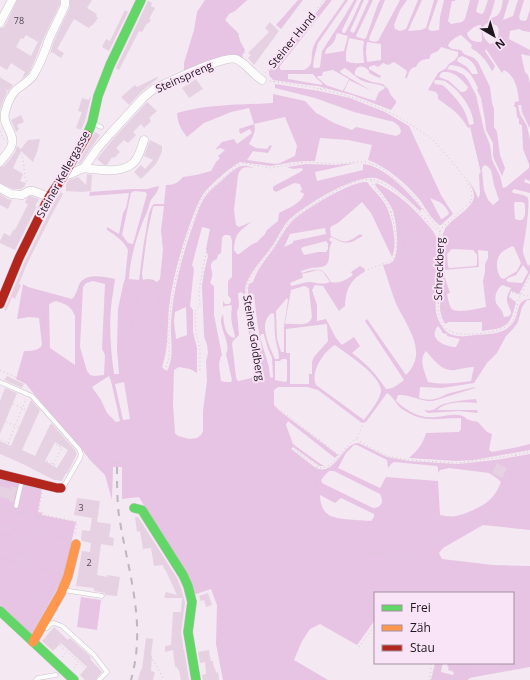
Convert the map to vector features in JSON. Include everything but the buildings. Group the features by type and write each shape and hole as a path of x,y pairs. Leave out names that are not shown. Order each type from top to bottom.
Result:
{"street":[{"path":"0,24 4,6 12,0"},
{"path":"0,162 11,148 13,140 5,122 5,112 12,95 28,82 43,58 50,38 65,5 65,0"},
{"name":"Steiner Kellergasse","path":"0,304 19,258 49,197 63,177 92,123 98,96 110,65 141,0"},
{"name":"Steinspreng","path":"84,168 97,149 110,134 154,89 204,67 229,59 237,60 257,78 262,80"},
{"path":"63,177 84,168 98,170 124,169 132,165 137,158 144,140"},
{"path":"0,188 11,194 17,195 33,191 49,197"},
{"path":"0,474 61,488"},
{"path":"138,509 184,575 188,586 192,602 188,632 196,680"},
{"path":"36,643 63,590 68,576 70,543"},
{"path":"3,608 36,643 59,662 74,680"}],"lane":[{"path":"92,123 101,127"},
{"path":"0,382 32,396 79,449 81,454 80,458 64,486 61,488"},
{"path":"16,506 23,480"},
{"path":"63,590 102,596"},
{"path":"43,634 50,624 54,623 62,626 94,655 107,672 100,680"},
{"path":"36,680 38,678 55,678 59,662"}],"path":[{"path":"220,0 225,15 225,20 238,33 240,45 245,53"},
{"name":"Steiner Hund","path":"262,80 266,71 291,43 324,0"},
{"path":"274,82 270,76 366,64 412,56 438,46 472,23 481,21 517,23 530,26"},
{"path":"262,80 320,89 351,96 386,110 419,130 432,140 464,177 471,190 472,198 470,202 477,201 481,194 481,171 474,139 475,115 471,102"},
{"path":"320,89 328,88 342,91 344,90"},
{"path":"11,148 20,152 29,191"},
{"path":"166,367 169,358 171,305 185,242 202,198 237,165 243,163 270,168 306,162 336,164 368,162 383,169 411,192 440,232"},
{"path":"200,370 200,350 196,332 195,311 200,306 199,292 202,267 215,218 217,198 232,170"},
{"name":"Steiner Goldberg","path":"317,466 291,448 265,419 262,412 261,375 254,349 246,287 257,267 273,247 291,220 338,190 362,180 370,180"},
{"path":"370,180 383,184 402,197 418,211 433,228 440,232"},
{"path":"370,180 391,212 403,227 417,265"},
{"path":"477,201 488,228 494,252 495,272 497,278 500,282 511,286 513,288 512,292 530,296"},
{"name":"Schreckberg","path":"470,202 442,228 440,232 438,311 443,325 448,331 454,334 463,335 496,331 505,328 511,323 514,317 521,295"},
{"path":"364,271 388,262 394,258 396,253 396,243 391,212"},
{"path":"397,220 406,255"},
{"path":"521,295 530,276"},
{"path":"28,353 38,351 43,346 43,321 46,303 50,299 54,298 70,303 74,302 81,283 85,279 92,278 106,279 111,283 112,288 109,309 109,331 110,352 115,378 119,381 125,379 129,375 131,369 131,325 136,308 139,288 148,280 156,284 163,337 169,343"},
{"path":"438,302 454,314 486,314"},
{"path":"48,404 56,406 57,402 61,400 65,402 70,393 79,387 97,381 113,373"},
{"path":"8,443 28,395"},
{"path":"261,398 268,404 271,413 282,412 340,455"},
{"path":"13,404 26,410"},
{"path":"6,422 18,427"},
{"path":"319,492 315,483 317,466 320,468 329,466 351,442 356,439 363,424"},
{"path":"58,446 65,434"},
{"path":"356,439 387,456 409,460 457,462 474,461 530,452"},
{"path":"1,440 10,444"},
{"path":"53,464 62,448 55,444"},
{"path":"485,524 493,512 510,478 516,454"},
{"path":"47,461 57,466"},
{"path":"126,464 128,492 138,501 138,509"},
{"path":"43,484 39,508 44,515 77,522 74,540 70,543"},
{"path":"0,508 45,518 41,534"},
{"path":"374,597 362,591 356,584 354,574 357,564 364,556 372,552 383,553 390,556 402,556 416,552 430,546 446,536 478,523 493,512"},
{"path":"0,525 41,534 70,543"},
{"path":"43,526 71,532 70,543"},
{"path":"0,534 70,543"},
{"path":"0,549 64,564"},
{"path":"0,558 60,573"},
{"path":"3,608 0,599 13,579 20,563"},
{"path":"0,571 46,598"},
{"path":"29,629 57,579"},
{"path":"359,647 374,626"},
{"path":"60,645 85,668"},
{"path":"59,662 67,652"},
{"path":"283,680 282,677 286,668 284,659 291,655"},
{"path":"152,660 154,660 164,679 162,680"},
{"path":"72,670 79,662"},
{"path":"430,680 431,664"},
{"path":"430,680 435,675 440,664"},
{"path":"462,664 470,680"},
{"path":"286,668 316,680"},
{"path":"446,676 454,678 454,680"}],"shaded area":[{"path":"205,0 248,0 229,14 225,20 238,33 245,50 242,56 244,59 184,73 184,63 194,30 197,12"},
{"path":"298,0 303,0 281,29 276,25"},
{"path":"326,0 332,0 280,66 281,70 304,70 310,66 312,51 316,41 345,0 348,0 318,43 314,58 314,68 320,67 322,51 354,0 357,0 342,32 345,33 361,0 364,0 350,31 353,33 355,31 369,0 373,0 356,36 364,39 366,38 380,0 385,0 369,40 375,42 378,41 400,0 407,0 400,10 394,25 395,29 400,31 406,29 418,0 422,0 408,31 426,28 434,0 438,0 428,29 431,31 439,30 444,0 455,0 452,1 448,21 451,24 462,22 465,19 470,0 479,0 476,11 482,14 488,0 495,0 490,18 498,14 503,0 509,0 503,20 513,16 518,0 524,0 519,17 520,20 525,21 530,9 530,32 519,29 510,31 509,39 530,50 530,56 521,54 525,72 528,75 530,84 530,129 522,112 521,105 518,105 520,114 527,126 530,140 530,181 525,179 524,182 530,184 530,193 514,189 512,191 513,193 523,195 528,198 528,215 523,253 528,266 530,264 530,273 519,294 511,291 509,297 516,302 512,317 506,325 497,329 482,331 482,322 449,322 445,324 440,310 441,242 445,229 470,205 473,200 474,193 470,184 478,198 480,194 479,174 481,173 470,127 468,128 458,115 438,99 436,92 428,90 438,73 455,60 458,56 458,52 441,47 438,51 431,54 429,59 424,59 418,63 416,67 412,68 407,78 405,78 407,72 406,70 394,62 388,65 383,63 378,67 374,65 369,67 369,69 381,76 380,78 369,73 365,67 358,67 355,75 372,82 383,84 388,89 396,101 391,110 352,95 318,86 273,80 269,75 269,71","holes":["488,23 498,27 498,38 493,43 490,44 485,39 482,30","481,25 481,42 472,40 467,33 474,27","337,33 348,36 344,51 325,54 326,50 334,42","461,35 472,45 471,48 483,58 492,71 495,66 485,51 486,49 502,73 504,70 511,75 518,92 519,101 515,102 514,107 516,107 519,124 522,125 523,149 529,164 529,168 503,188 500,176 492,160 490,145 484,130 476,95 464,75 447,69 450,65 460,67 468,72 476,83 478,88 477,90 481,98 486,130 493,143 494,159 502,176 505,168 500,155 497,132 494,127 494,109 490,87 478,62 474,58 464,54 461,50 452,49 448,46 453,39","349,38 364,41 364,63 346,61","367,42 381,44 381,60 367,62","462,56 468,59 473,63 478,74 472,74 467,67 457,61 458,58","345,68 363,81 385,87 379,92 375,101 344,91 349,80 372,91 340,71","333,70 349,79 343,91 326,85 317,77 322,76 323,72","447,72 454,74 463,81 468,88 466,91 461,92 449,81 439,77 441,73","288,74 313,74 322,83 322,85 288,79","442,80 457,91 469,108 474,124 469,125 466,114 460,104 445,87 435,84 434,81","484,165 491,170 499,200 493,205 488,200 484,190 482,168","515,202 522,202 525,204 525,214 522,220 515,219","512,246 514,247 521,263 517,271 504,279 501,278 497,266 499,256","452,249 473,250 477,255 476,266 449,268 447,254","478,250 488,251 483,281 486,307 463,311 452,309 448,300 447,294 450,293 444,270 479,267","523,265 528,272 522,283 508,282 506,280 516,275","502,285 511,288 507,298 511,313 510,315 504,317 502,311 496,303 495,298 496,293"]},
{"path":"275,84 350,98 385,112 409,126 441,195 453,214 441,225 439,225 420,200 403,182 389,171 368,160 372,145 348,140 320,138 315,161 293,162 271,166 240,162 231,168 205,192 199,201 193,216 175,272 169,307 167,345 162,367 167,371 171,359 172,311 178,276 201,203 213,188 234,170 244,166 254,168 244,168 238,175 234,210 236,225 239,227 251,222 238,233 235,240 234,250 237,254 257,242 267,230 278,221 279,213 294,205 304,194 300,192 302,189 300,184 294,183 276,192 273,190 273,187 303,170 302,168 293,169 287,167 306,164 336,165 356,163 315,172 317,181 363,170 363,164 379,169 396,181 422,209 420,211 387,183 376,178 367,178 344,185 319,198 298,212 283,227 275,242 250,275 245,289 253,350 259,380 263,380 263,375 256,349 248,295 249,284 253,282 259,268 293,220 328,196 359,183 367,182 388,209 394,238 394,252 392,257 371,213 362,202 330,228 331,236 343,241 349,241 360,234 363,236 348,243 331,237 329,240 332,242 327,264 322,267 301,271 302,273 312,270 318,270 320,270 325,273 331,282 340,282 353,275 351,272 360,266 365,269 364,272 359,275 349,286 345,306 339,311 323,286 315,285 312,290 317,305 317,321 326,319 336,338 342,345 354,337 360,346 352,353 363,361 386,389 398,385 404,380 365,321 367,319 406,375 413,366 416,357 416,347 395,301 383,265 391,263 395,258 397,246 396,230 393,211 387,200 375,185 376,183 397,195 409,205 420,216 437,238 436,310 437,318 448,333 454,336 461,336 498,333 506,329 514,322 521,302 525,300 530,299 527,300 522,307 518,322 506,336 497,353 487,363 474,383 442,388 420,387 419,398 438,398 450,393 475,388 433,401 398,395 396,401 414,414 425,417 460,415 478,422 487,432 492,434 489,450 492,452 530,444 530,450 474,460 457,461 409,458 415,453 423,441 426,433 459,432 461,429 461,418 431,419 417,417 402,409 387,393 366,422 362,423 318,390 307,387 278,387 274,390 274,405 281,412 338,455 335,458 288,421 286,425 293,444 324,466 318,465 293,447 291,449 316,468 329,468 348,448 353,444 359,443 387,457 409,461 457,464 530,454 530,530 483,525 443,548 439,553 442,559 493,565 530,566 530,667 469,678 468,680 431,680 435,664 443,664 441,672 453,675 454,672 448,670 448,664 514,664 514,592 374,592 374,621 357,645 320,624 310,629 302,641 294,660 328,680 223,680 216,644 217,605 211,589 193,595 172,554 139,497 122,499 122,467 113,467 112,500 105,475 90,460 26,384 16,379 24,351 37,350 42,345 39,318 29,317 17,319 23,284 28,287 72,299 82,281 86,278 95,276 115,279 110,323 114,374 119,374 117,349 118,309 125,279 128,250 122,241 107,230 107,227 119,234 129,193 89,196 90,192 147,189 159,186 157,192 150,201 133,253 129,279 139,280 149,213 154,204 164,204 166,185 176,183 183,177 211,171 220,158 218,156 225,150 220,148 215,150 222,142 234,139 237,144 252,133 250,129 240,134 239,129 254,124 249,108 231,112 204,123 187,137 180,126 177,113 212,106 273,103 273,94 305,101 316,113 334,123 352,130 356,127 396,136 400,134 401,131 399,126 394,122 354,112 315,98 275,88","holes":["285,117 297,146 295,156 276,164 247,160 253,151 268,153 272,146 270,145 267,149 256,148 249,144 255,132 254,124","134,191 145,192 147,194 133,244 128,243 122,235 131,193","430,198 443,205 449,213 441,219","164,206 161,230 163,250 160,279 157,282 150,279 143,280 142,274 147,235 153,207","202,227 210,229 206,249 208,256 202,286 204,336 208,353 206,361 207,381 203,411 203,431 197,438 190,439 178,436 175,433 173,404 174,370 179,367 190,369 197,373 197,348 193,332 193,310 190,306 194,269 192,265","325,228 326,234 293,241 293,243 284,247 290,234","224,235 229,235 232,241 232,277 228,281 228,295 231,301 229,304 225,304 223,301 223,307 231,305 232,307 231,318 235,336 234,338 226,331 223,314 221,318 221,325 227,342 226,354 232,380 231,382 221,381 219,364 222,355 214,315 214,286 210,282 212,278 211,263 217,259 218,255 221,253 222,238","326,241 328,244 328,249 326,252 304,255 301,249 303,247","318,270 323,272 330,282 322,284 308,282 291,286 290,283 302,278 302,274","93,281 105,284 102,349 105,355 104,375 90,375 87,371 80,347 83,287 86,283","304,286 307,287 309,289 312,317 308,323 305,324 286,324 291,290","240,292 243,293 255,370 251,378 239,381 236,377 232,343 239,335 237,312 239,306 238,294","252,293 254,295 262,349 260,352 257,350 250,296","287,298 288,300 284,326 284,352 281,352 277,339 276,311","56,301 63,303 68,306 75,316 75,365 50,348 49,305","186,307 187,335 176,339 174,321 175,312","272,313 274,314 275,339 279,356 278,359 275,359 268,342 265,323 268,317","327,324 328,341 314,357 312,362 312,374 309,374 309,384 290,384 290,353 286,353 286,329","438,326 442,333 447,334 447,336 460,339 456,347 452,347 443,344 436,338 435,331","261,334 264,334 272,358 273,377 270,377 269,367 260,337","335,345 362,365 379,384 381,390 379,398 364,420 316,385 316,368 323,357","426,351 439,365 446,369 455,370 474,367 471,381 445,384 428,382 422,362","286,359 287,381 275,380 275,361","109,376 120,421 116,422 107,413 101,400 92,387","124,382 130,419 123,420 115,384","354,445 357,445 387,460 388,468 394,462 437,466 438,473 440,470 449,468 489,473 501,482 490,500 477,508 456,516 440,515 438,481 386,477 380,488 338,468 346,453","329,471 334,471 380,494 382,502 378,507 373,508 322,483 321,480 325,475","320,495 335,503 341,498 374,514 374,517 371,521 349,520 333,517 325,511 320,501"]},
{"path":"476,399 477,403 461,402 446,405 437,410 477,410 478,413 459,411 428,413 424,410 433,410 441,405 452,402"},
{"path":"0,479 42,488 38,512 42,513 42,515 76,522 71,544 68,569 31,636 0,605"},
{"path":"81,597 101,600 97,630 77,627"}],"railway":[{"path":"117,467 117,498 119,516 131,577 137,618 135,659 131,680"}],"traffic: fast":[{"path":"87,135 92,123 98,96 110,65 141,0"},
{"path":"134,508 142,510 183,575 188,586 192,602 188,632 196,680"},
{"path":"0,611 74,680"}],"traffic: slow":[{"path":"33,642 61,593 68,576 76,544"}],"traffic: jam":[{"path":"0,304 19,258 49,197 63,177 87,135"},
{"path":"0,474 61,488"}]}
